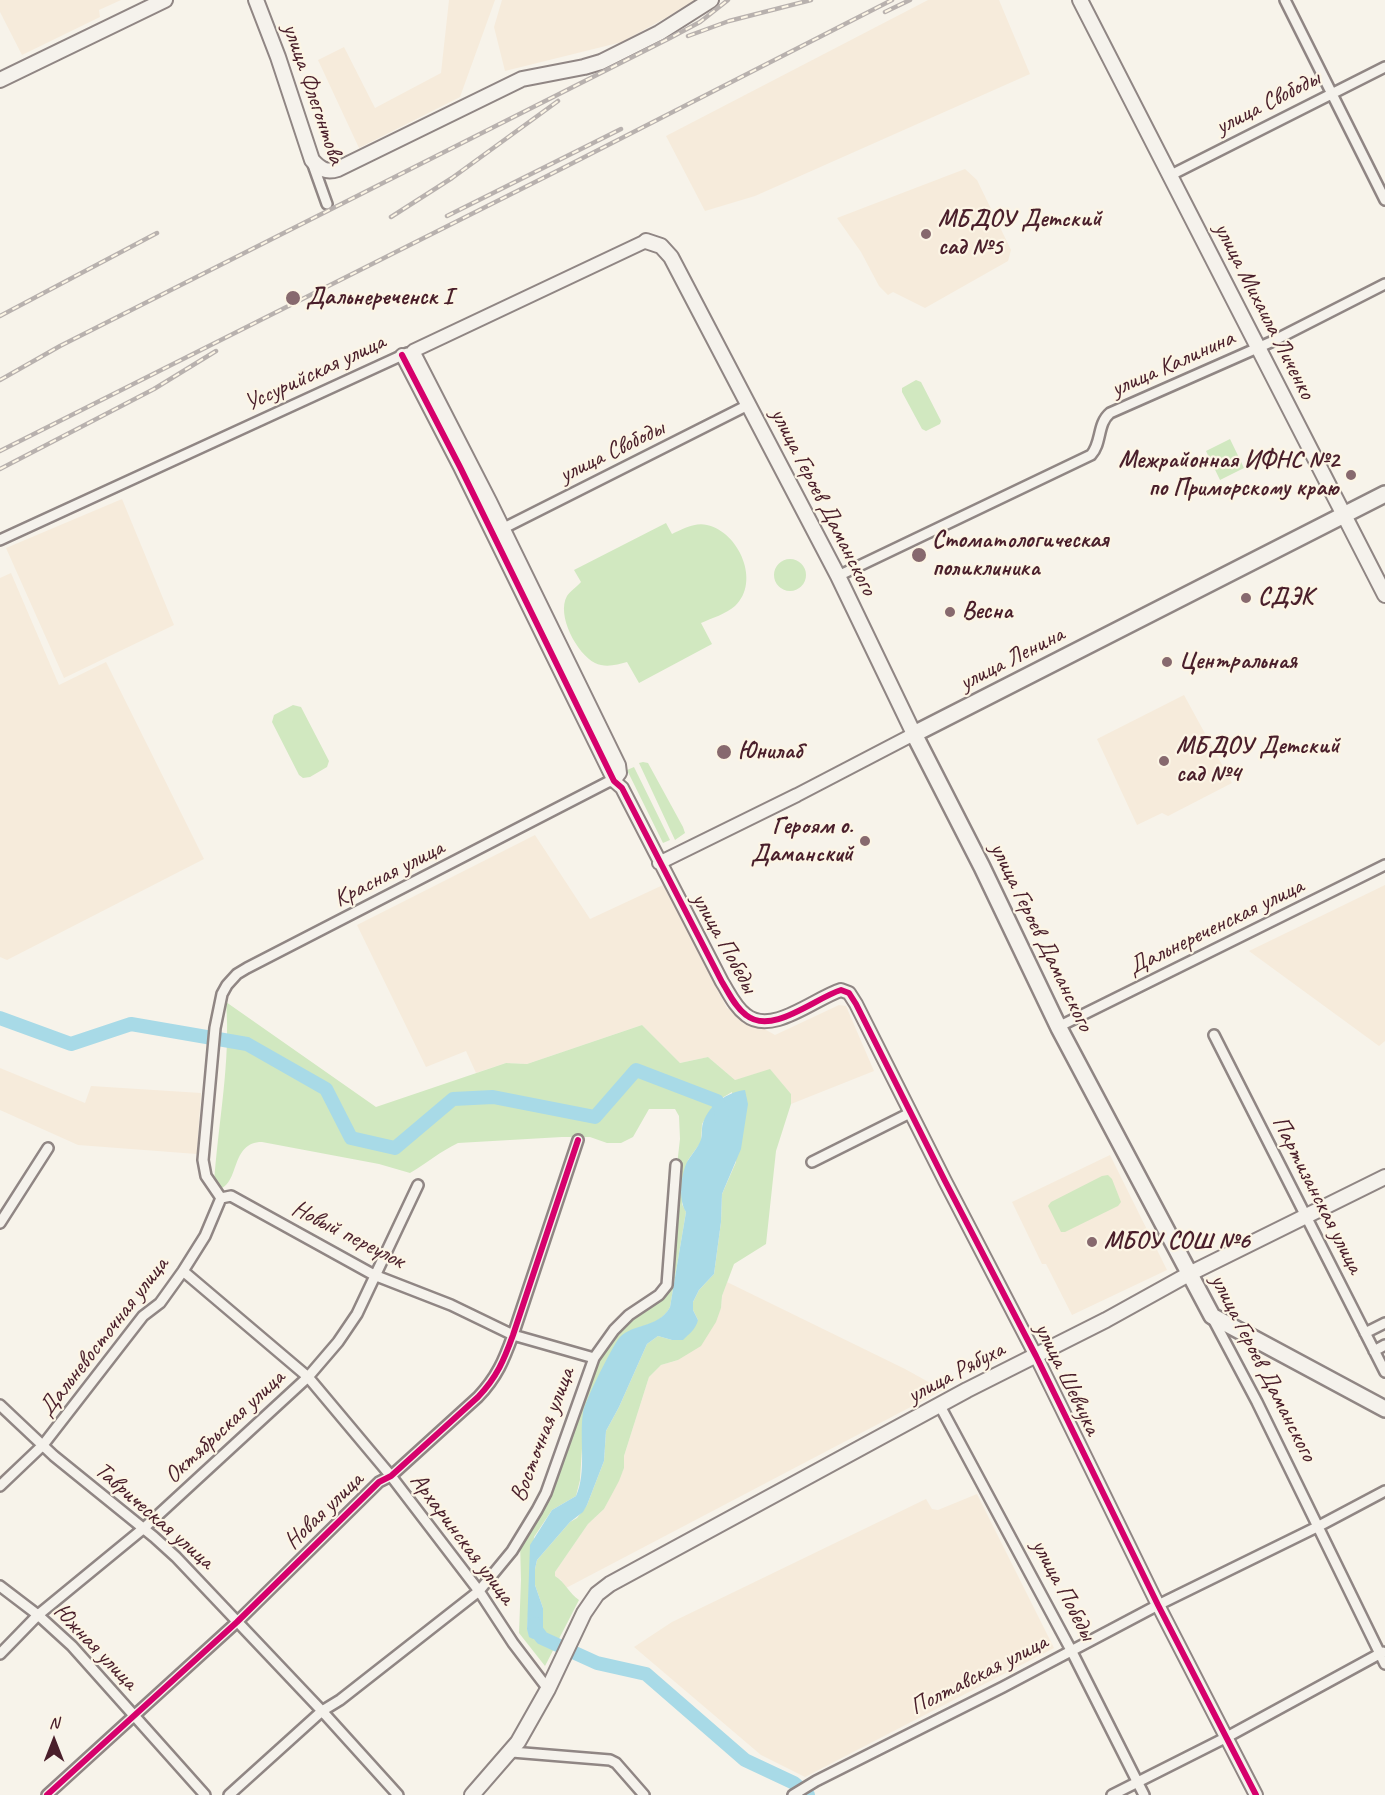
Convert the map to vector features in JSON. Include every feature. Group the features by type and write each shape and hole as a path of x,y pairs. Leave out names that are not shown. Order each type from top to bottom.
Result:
{"main road":[{"path":"0,80 165,0"},
{"name":"улица Флегонтова","path":"256,0 278,57 312,160"},
{"path":"312,160 326,171 338,169 522,79 584,68 601,62 659,33 711,0"},
{"name":"улица Михаила Личенко","path":"1080,0 1385,596"},
{"name":"улица Героев Даманского","path":"646,241 661,246 671,257 838,576 914,734 982,867 1054,1019 1212,1316"},
{"name":"улица Ленина","path":"914,734 1385,494"},
{"name":"улица Рябуха","path":"472,1795 512,1752 548,1689 590,1603 610,1584 967,1390 1036,1356 1189,1274 1385,1177"},
{"path":"1212,1316 1385,1409"}],"street":[{"path":"1285,0 1385,200"},
{"name":"улица Свободы","path":"1169,176 1385,67"},
{"name":"улица Флегонтова","path":"312,160 327,204"},
{"name":"Уссурийская улица","path":"0,540 646,241"},
{"name":"улица Калинина","path":"838,576 1091,455 1098,445 1103,422 1110,413 1257,348 1385,284"},
{"path":"408,353 498,531 614,781 622,788 659,863"},
{"name":"улица Свободы","path":"498,531 748,405"},
{"name":"улица Ленина","path":"659,863 914,734"},
{"name":"Красная улица","path":"221,1198 206,1176 202,1160 215,1029 222,994 231,978 614,781"},
{"name":"улица Победы","path":"659,863 722,982 747,1017 756,1020 776,1020 837,992"},
{"name":"Дальнереченская улица","path":"1064,1024 1385,865"},
{"name":"улица Шевчука","path":"837,992 846,991 853,999 1036,1356 1158,1605 1256,1795"},
{"name":"Партизанская улица","path":"1214,1035 1385,1372"},
{"path":"812,1161 910,1113"},
{"name":"Новая улица","path":"47,1795 237,1622 379,1482 391,1476 491,1383 502,1364 513,1335 578,1140"},
{"path":"0,1223 48,1149"},
{"name":"Восточная улица","path":"229,1795 322,1711 340,1700 479,1591 512,1551 541,1503 594,1358 614,1330 629,1315 659,1295 667,1285 676,1166"},
{"name":"Октябрьская улица","path":"0,1654 38,1615 144,1528 308,1377 357,1314 418,1185"},
{"name":"Новый переулок","path":"221,1198 231,1196 374,1275 451,1305 513,1335 594,1358"},
{"name":"Дальневосточная улица","path":"0,1486 43,1445 143,1316 160,1303 205,1236 221,1198"},
{"name":"Архаринская улица","path":"183,1271 308,1377 391,1476 479,1591 513,1643 548,1689"},
{"name":"улица Героев Даманского","path":"1212,1316 1319,1526 1382,1653 1385,1664"},
{"path":"1365,1333 1385,1323"},
{"path":"1374,1351 1385,1345"},
{"name":"Таврическая улица","path":"0,1405 43,1445 176,1557 398,1795"},
{"name":"улица Победы","path":"940,1406 1071,1650 1144,1795"},
{"name":"Полтавская улица","path":"794,1795 816,1781 1003,1687 1158,1605 1385,1491"},
{"name":"Южная улица","path":"0,1586 38,1615 72,1646 205,1795"},
{"path":"1112,1795 1227,1737 1382,1653"},
{"path":"512,1752 610,1760 616,1763 644,1795"}],"shaded area":[{"path":"0,0 121,0 99,10 100,17 22,55 0,12"},
{"path":"449,0 495,0 460,97 359,148 318,60 344,47 375,108 441,73"},
{"path":"502,0 698,0 622,42 505,71 494,27"},
{"path":"928,0 999,0 1030,74 755,196 705,211 666,136"},
{"name":"МБДОУ Детский сад №5","path":"965,169 977,180 1011,250 1008,261 925,308 893,292 888,295 879,286 861,252 837,218"},
{"path":"122,499 174,625 64,678 6,548"},
{"path":"11,573 59,685 106,662 204,859 7,960 0,957 0,578"},
{"name":"МБДОУ Детский сад №4","path":"1184,695 1232,783 1168,816 1162,813 1137,825 1097,739"},
{"path":"535,835 590,919 663,885 727,1008 775,1035 839,1005 846,1006 874,1071 791,1104 791,1094 770,1070 735,1080 708,1057 680,1063 642,1025 527,1064 506,1063 476,1073 466,1051 426,1067 357,925"},
{"path":"1385,885 1385,1041 1379,1046 1249,951"},
{"path":"0,1068 85,1103 91,1086 201,1093 197,1154 78,1145 0,1110"},
{"name":"МБОУ СОШ №6","path":"1110,1155 1167,1270 1072,1315 1046,1264 1042,1264 1012,1202"},
{"path":"727,1282 943,1390 566,1588 555,1576 555,1572 588,1524 604,1509 624,1468 624,1456 649,1377 661,1365 678,1360 721,1308"},
{"path":"977,1494 1054,1648 805,1777 761,1755 634,1647 672,1622 926,1499 932,1509 938,1510"}],"green space":[{"path":"916,380 921,382 941,421 940,424 926,431 922,429 902,392 902,388"},
{"path":"1230,439 1244,468 1220,480 1206,451"},
{"path":"666,523 672,534 698,524 707,525 729,537 743,559 746,584 743,596 735,606 701,623 712,644 639,683 627,662 611,666 599,665 581,651 566,623 564,604 568,594 581,582 574,570"},
{"path":"790,559 801,564 806,575 801,586 790,591 779,586 774,575 779,564"},
{"path":"293,705 301,707 329,761 327,767 310,777 303,778 299,775 272,722 274,715"},
{"path":"639,763 648,763 683,827 685,833 675,840"},
{"path":"634,767 670,840 663,843 627,770"},
{"path":"226,1002 376,1107 506,1063 527,1064 642,1025 680,1063 708,1057 735,1080 770,1069 791,1094 791,1104 776,1151 766,1244 734,1264 722,1296 716,1322 701,1346 678,1360 661,1365 649,1377 624,1456 624,1468 619,1481 604,1509 588,1524 555,1572 555,1576 579,1600 545,1666 519,1633 520,1542 549,1496 566,1454 596,1356 636,1313 658,1303 662,1295 680,1139 679,1116 675,1109 649,1109 633,1137 621,1143 607,1143 590,1137 562,1137 458,1143 410,1173 379,1164 262,1142 252,1144 245,1149 230,1180 226,1186 219,1189 214,1184 227,1025","holes":["732,1092 736,1162 722,1194 714,1274 699,1290 693,1302 693,1310 698,1320 672,1340 658,1336 647,1344 606,1431 604,1461 587,1505 537,1560 535,1585 543,1608 527,1629 534,1537 552,1510 576,1496 580,1480 583,1433 640,1327 658,1320 670,1307 686,1212 682,1204 688,1160 701,1142 702,1124 705,1119 717,1101"]},
{"path":"1108,1175 1112,1179 1121,1202 1118,1206 1061,1232 1048,1206 1051,1202"}],"water":[{"path":"745,1090 748,1104 741,1149 722,1194 714,1274 699,1290 693,1302 697,1323 683,1340 658,1336 647,1344 606,1431 604,1461 587,1505 537,1560 535,1585 543,1608 543,1635 542,1638 533,1639 529,1637 527,1629 530,1545 552,1510 576,1496 582,1466 584,1407 617,1341 629,1331 658,1319 670,1307 686,1212 681,1194 685,1167 700,1142 703,1123 714,1105 732,1093"}],"waterway":[{"path":"0,1018 71,1044 131,1024 247,1044 326,1089 351,1138 395,1148 453,1099 493,1097 595,1117 636,1070 717,1101 722,1111 721,1118"},
{"path":"535,1624 542,1638 597,1663 646,1674 745,1760 794,1783 808,1795"}],"railway":[{"path":"0,380 60,346 670,38 700,22 728,0"},
{"path":"688,36 729,21 811,0"},
{"path":"0,451 892,0"},
{"path":"885,12 910,0"},
{"path":"391,217 452,178 558,101"},
{"path":"447,216 621,129"},
{"path":"0,316 157,233"},
{"path":"0,469 154,389 216,351"}],"cycle path":[{"path":"402,355 460,467 614,781 622,788 735,1004 746,1015 756,1020 768,1021 794,1013 841,990 849,993 856,1004 1256,1795"},
{"path":"47,1795 237,1622 379,1482 391,1476 485,1390 510,1344 578,1140"}],"place":[{"name":"МБДОУ Детский сад №5","path":"926,234"},
{"name":"Дальнереченск I","path":"293,298"},
{"name":"Межрайонная ИФНС №2 по Приморскому краю","path":"1351,475"},
{"name":"Стоматологическая поликлиника","path":"919,555"},
{"name":"СДЭК","path":"1246,598"},
{"name":"Весна","path":"950,612"},
{"name":"Центральная","path":"1167,662"},
{"name":"Юнилаб","path":"724,752"},
{"name":"МБДОУ Детский сад №4","path":"1164,761"},
{"name":"Героям о. Даманский","path":"865,841"},
{"name":"МБОУ СОШ №6","path":"1092,1242"}]}
